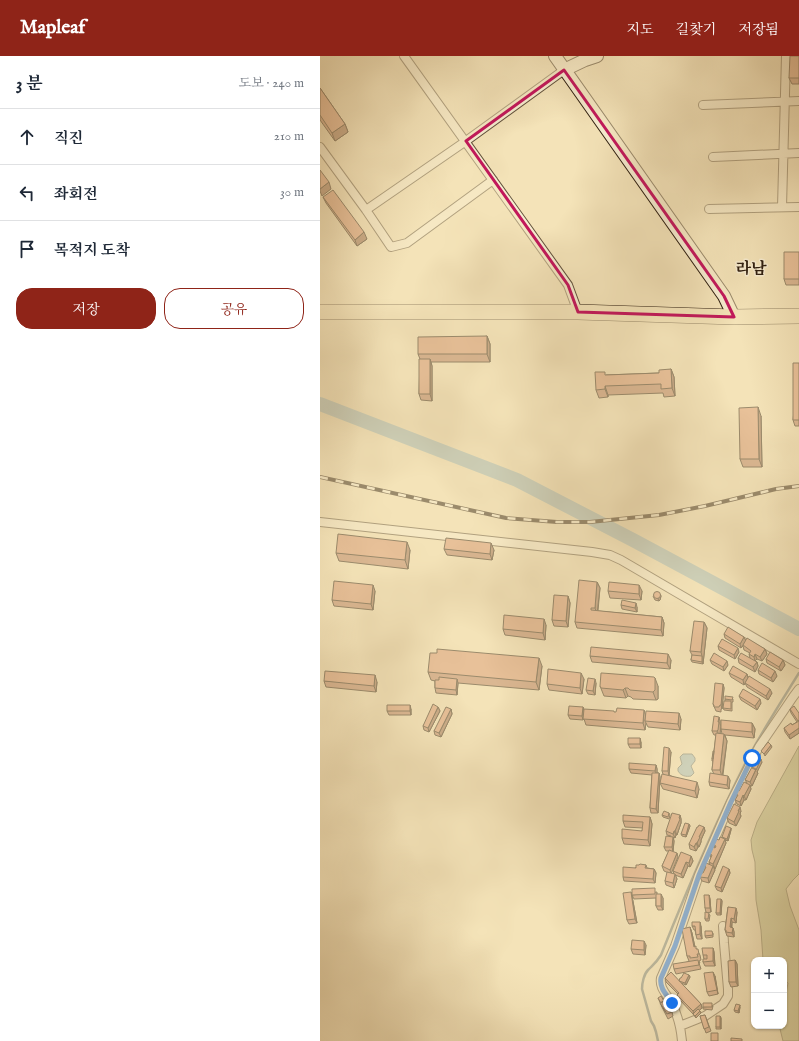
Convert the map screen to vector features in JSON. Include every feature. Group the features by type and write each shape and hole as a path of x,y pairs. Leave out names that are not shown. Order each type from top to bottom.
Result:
{"highway":[{"path":"320,312 578,312 734,317 799,316"}],"main road":[{"path":"555,56 724,296 734,317"},
{"path":"564,70 597,56"}],"street":[{"path":"404,56 568,285 578,312"},
{"path":"782,207 786,56"},
{"path":"366,210 466,141 564,70"},
{"path":"703,105 799,101"},
{"path":"320,147 391,247 407,243 493,180"},
{"path":"713,157 799,153"},
{"path":"709,209 799,207"},
{"path":"320,522 610,555 799,664"},
{"path":"682,1041 678,1019 672,1003 662,988 660,983 661,978 675,946 699,875 731,802 759,747 799,689"},
{"path":"680,1026 705,1016 723,1004 728,996 724,926"}],"highlighted area":[{"path":"564,70 724,296 734,317 578,312 568,285 466,141"}],"green space":[{"path":"799,746 799,874 786,889 790,906 799,930 799,1041 783,1041 780,1029 787,1029 787,957 763,957 761,930 756,900 755,862 751,840 757,822"}],"water":[{"path":"683,754 692,754 695,758 695,761 691,766 694,773 691,776 684,776 678,771 678,768 682,764 680,757"}],"building":[{"path":"790,56 799,56 799,78 789,78"},
{"path":"320,88 345,124 332,133 320,115"},
{"path":"320,170 329,182 320,189"},
{"path":"333,190 364,232 355,240 323,197"},
{"path":"784,252 799,252 799,279 784,279"},
{"path":"487,336 487,354 418,354 418,337"},
{"path":"419,359 430,359 430,394 419,394"},
{"path":"793,363 799,363 799,420 793,420"},
{"path":"671,369 672,388 661,389 661,384 605,386 605,389 596,390 595,372 605,372 605,375 659,373 659,370"},
{"path":"758,407 759,459 740,459 739,408"},
{"path":"338,534 407,542 405,560 336,553"},
{"path":"446,538 491,543 490,554 444,549"},
{"path":"579,580 597,582 595,608 591,608 591,610 662,617 661,630 575,622"},
{"path":"334,581 373,585 371,604 332,600"},
{"path":"609,582 639,585 639,594 608,591"},
{"path":"657,591 660,592 660,598 657,599 654,598 653,595 654,592"},
{"path":"554,595 568,596 566,621 552,620"},
{"path":"622,600 636,603 635,608 621,605"},
{"path":"504,615 544,619 543,633 503,629"},
{"path":"694,621 704,622 701,652 690,651"},
{"path":"728,627 744,637 740,644 724,634"},
{"path":"747,638 765,649 760,657 755,654 754,657 749,654 751,651 743,645"},
{"path":"722,639 738,648 734,655 718,646"},
{"path":"591,647 668,654 667,663 590,656"},
{"path":"437,649 539,658 536,682 428,672 430,653 437,653"},
{"path":"770,652 783,660 779,667 766,659"},
{"path":"714,653 727,661 723,667 710,660"},
{"path":"741,653 757,662 753,667 738,658"},
{"path":"692,655 702,656 702,662 691,660"},
{"path":"762,663 775,671 771,678 758,670"},
{"path":"733,666 747,674 743,680 729,673"},
{"path":"548,669 581,673 580,688 547,684"},
{"path":"325,671 375,675 374,686 324,681"},
{"path":"601,673 654,677 655,690 653,692 630,690 628,688 623,690 601,688"},
{"path":"749,676 770,689 766,696 745,683"},
{"path":"439,677 457,679 456,690 435,688 435,680 439,680"},
{"path":"588,678 595,679 593,691 586,690"},
{"path":"715,683 723,684 721,705 719,707 714,707 713,704"},
{"path":"743,689 760,699 755,706 739,696"},
{"path":"725,696 733,697 732,700 725,699"},
{"path":"724,701 731,701 731,709 723,708"},
{"path":"433,704 438,707 428,728 423,726"},
{"path":"387,705 410,705 410,711 387,711"},
{"path":"569,706 583,707 582,716 568,715"},
{"path":"794,706 799,713 798,721 790,709"},
{"path":"446,707 451,709 439,733 434,731"},
{"path":"617,708 644,710 643,723 583,719 584,709 616,712"},
{"path":"646,711 679,713 678,724 645,721"},
{"path":"714,716 719,717 717,731 712,731"},
{"path":"721,720 752,723 752,732 721,729"},
{"path":"799,721 799,728 789,735 784,728 791,723 792,725"},
{"path":"716,733 724,734 720,770 712,770"},
{"path":"628,738 640,738 640,744 628,744"},
{"path":"768,742 771,745 764,754 761,751"},
{"path":"664,747 669,748 668,771 662,771"},
{"path":"757,757 761,759 756,770 752,768"},
{"path":"629,763 656,765 655,771 629,769"},
{"path":"752,767 756,769 750,782 745,780"},
{"path":"652,773 659,773 656,809 650,808"},
{"path":"710,773 728,776 727,785 709,782"},
{"path":"662,774 697,782 695,791 660,783"},
{"path":"744,782 750,785 740,802 735,800 738,795 736,794"},
{"path":"734,804 740,807 734,822 727,818"},
{"path":"664,811 669,813 668,817 662,815"},
{"path":"672,813 680,815 680,819 673,834 666,831"},
{"path":"623,815 650,817 648,840 622,838 622,829 642,831 643,822 623,821"},
{"path":"685,823 689,824 686,835 681,834"},
{"path":"699,825 704,827 694,847 689,844"},
{"path":"726,826 731,828 727,839 722,837"},
{"path":"666,836 673,837 672,847 664,847"},
{"path":"720,837 725,839 713,864 709,862 712,855 710,854 713,847 715,848 716,846 714,845 716,839 719,840"},
{"path":"669,850 677,853 670,870 662,866"},
{"path":"681,852 691,856 689,863 686,862 681,874 673,871"},
{"path":"706,863 713,866 708,878 700,877 701,873 703,873 706,867"},
{"path":"636,865 646,865 645,868 654,869 653,879 623,877 623,867 636,868"},
{"path":"723,866 729,869 721,888 715,886"},
{"path":"667,872 675,874 673,883 665,881"},
{"path":"655,888 655,894 632,895 632,889"},
{"path":"631,892 635,919 627,920 623,893"},
{"path":"656,894 661,894 661,906 656,906"},
{"path":"704,895 709,895 710,908 705,908"},
{"path":"717,899 721,899 720,913 716,913"},
{"path":"728,907 736,908 734,919 731,918 730,927 733,928 732,933 726,932 725,930"},
{"path":"705,912 709,913 708,919 705,919"},
{"path":"692,922 700,922 700,934 696,935 695,926 692,926"},
{"path":"690,927 694,947 696,946 696,949 698,949 698,957 690,958 690,956 687,956 682,929"},
{"path":"705,931 712,931 713,935 705,936"},
{"path":"632,940 644,941 644,950 631,949"},
{"path":"702,948 713,948 713,961 703,962 703,959 707,959 707,955 703,955"},
{"path":"698,960 699,965 674,969 673,964"},
{"path":"735,960 736,982 729,982 728,961"},
{"path":"671,972 701,1004 693,1011 677,995 679,993 665,978"},
{"path":"713,972 717,990 707,992 704,973"},
{"path":"684,973 689,975 685,983 679,981"},
{"path":"661,996 664,1001 661,1003 658,998"},
{"path":"665,1000 672,1012 667,1014 660,1003"},
{"path":"703,1003 712,1003 712,1007 703,1007"},
{"path":"736,1004 740,1005 738,1011 734,1010"},
{"path":"698,1009 700,1011 695,1016 693,1014"},
{"path":"705,1015 709,1027 704,1029 700,1016"},
{"path":"716,1016 720,1016 720,1027 716,1027"},
{"path":"711,1033 718,1033 718,1041 711,1041"},
{"path":"731,1038 742,1039 742,1041 731,1041"}],"waterway":[{"path":"320,404 517,480 799,629"},
{"path":"658,1041 642,989 644,976 661,955 701,858 746,762 799,673"}],"railway":[{"path":"320,477 506,518 557,522 590,522 659,515 776,489 799,486"}],"district":[{"name":"라남","path":"751,270"}],"route":[{"path":"672,1003 662,988 660,983 661,978 675,946 699,875 752,758"}]}
